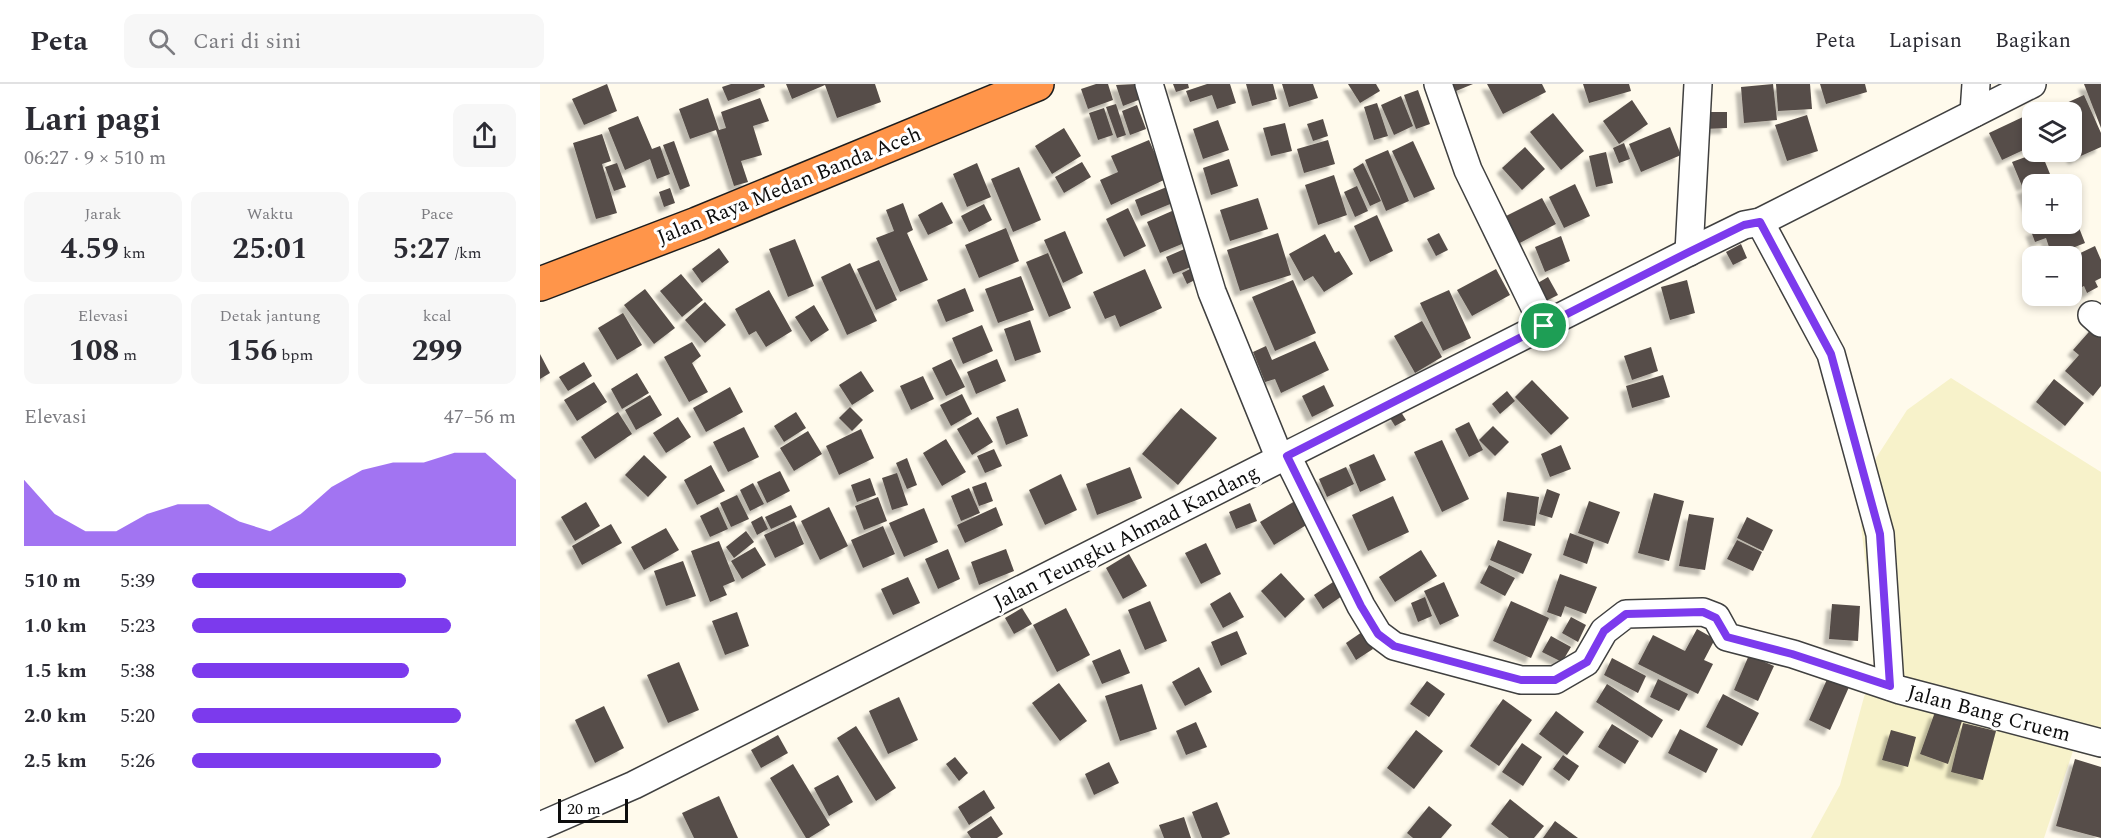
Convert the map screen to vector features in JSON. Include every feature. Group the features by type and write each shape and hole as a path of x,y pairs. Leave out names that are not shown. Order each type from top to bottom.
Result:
{"highway":[{"name":"Jalan Raya Medan Banda Aceh","path":"540,284 697,224 1036,84"}],"street":[{"name":"Jalan Bang Cruem","path":"1149,84 1212,292 1284,457 1361,606 1378,634 1394,646 1521,680 1555,680 1587,662 1604,631 1626,614 1703,612 1716,618 1727,637 1792,654 1890,686 2101,743"},
{"path":"1438,84 1468,170 1544,326"},
{"path":"1689,252 1698,84"},
{"path":"1974,113 1976,84"},
{"name":"Jalan Teungku Ahmad Kandang","path":"540,826 645,780 1689,252 1744,225 1760,222 2032,84"},
{"path":"1760,222 1831,354 1880,534 1890,686"}],"shaded area":[{"path":"1951,378 2101,472 2101,758 2073,751 2044,838 1811,838 1840,785 1877,657 1861,526 1876,458 1907,410"}],"building":[{"path":"607,84 617,111 584,125 572,99"},
{"path":"731,84 764,84 765,87 728,101 722,87"},
{"path":"786,84 875,84 881,102 837,118 825,85 792,99"},
{"path":"1096,84 1108,84 1113,100 1088,109 1081,89"},
{"path":"1136,84 1141,99 1123,106 1116,85"},
{"path":"1173,84 1188,84 1189,88 1176,92"},
{"path":"1207,84 1230,84 1236,103 1217,109 1212,95 1190,102 1186,91"},
{"path":"1246,84 1273,84 1277,99 1252,106"},
{"path":"1282,84 1313,84 1318,98 1289,107"},
{"path":"1348,84 1376,84 1380,91 1360,103"},
{"path":"1453,84 1473,84 1456,91"},
{"path":"1487,84 1542,84 1546,92 1503,114"},
{"path":"1583,84 1629,84 1631,91 1589,103"},
{"path":"1773,84 1777,120 1744,123 1741,87"},
{"path":"1776,84 1810,84 1812,109 1778,111"},
{"path":"1820,84 1865,84 1867,92 1826,104"},
{"path":"2084,84 2101,84 2101,128"},
{"path":"1418,90 1430,124 1416,129 1404,95"},
{"path":"2084,95 2101,133 2101,147 2082,155 2082,102 2069,102"},
{"path":"1401,96 1413,126 1394,135 1381,105"},
{"path":"708,98 719,130 726,128 721,112 760,98 769,121 753,126 762,155 741,161 748,182 734,186 716,130 690,139 679,109"},
{"path":"1632,100 1648,124 1619,144 1603,121"},
{"path":"1377,103 1388,136 1374,140 1364,107"},
{"path":"1116,104 1126,135 1117,138 1106,107"},
{"path":"1137,105 1146,129 1130,135 1122,111"},
{"path":"1104,108 1113,135 1098,140 1089,113"},
{"path":"1704,112 1727,112 1727,128 1704,129"},
{"path":"1553,113 1584,151 1561,170 1530,132"},
{"path":"1807,115 1818,151 1787,161 1775,125"},
{"path":"638,116 652,149 660,146 670,174 657,179 650,159 625,170 608,128"},
{"path":"2022,117 2022,151 2002,160 1989,133"},
{"path":"1323,119 1328,136 1313,141 1307,124"},
{"path":"1218,120 1229,150 1203,159 1193,129"},
{"path":"1285,123 1292,151 1271,156 1263,128"},
{"path":"1670,127 1681,155 1641,172 1629,144"},
{"path":"1064,128 1081,156 1052,174 1035,146"},
{"path":"602,134 611,161 602,164 617,213 596,219 573,143"},
{"path":"1149,140 1166,179 1111,205 1100,180 1118,172 1111,156"},
{"path":"1328,140 1335,164 1304,173 1297,149"},
{"path":"674,141 690,186 680,190 663,145"},
{"path":"1413,141 1435,189 1414,198 1392,151"},
{"path":"1624,143 1630,159 1619,163 1613,148"},
{"path":"1525,147 1545,169 1522,190 1502,168"},
{"path":"1388,150 1409,201 1386,211 1365,160"},
{"path":"1606,152 1613,183 1596,187 1589,156"},
{"path":"2022,158 2022,162 2045,162 2050,174 2022,174 2022,186 2012,162"},
{"path":"1229,159 1238,186 1211,195 1203,168"},
{"path":"1082,162 1091,177 1064,193 1055,177"},
{"path":"617,163 626,187 614,191 605,167"},
{"path":"977,163 991,197 967,207 953,174"},
{"path":"1363,163 1381,201 1370,206 1353,169"},
{"path":"1019,167 1041,220 1013,232 991,179"},
{"path":"1334,175 1347,215 1318,225 1305,185"},
{"path":"1174,184 1180,200 1141,216 1135,200"},
{"path":"1575,184 1590,216 1564,228 1549,197"},
{"path":"1357,186 1368,211 1355,217 1344,192"},
{"path":"670,188 675,203 664,207 659,192"},
{"path":"1258,198 1268,229 1230,241 1220,210"},
{"path":"1542,198 1556,224 1516,245 1502,218"},
{"path":"942,202 953,223 928,235 918,215"},
{"path":"903,203 913,230 907,233 928,280 900,292 876,238 894,231 886,210"},
{"path":"984,204 992,220 969,232 961,216"},
{"path":"1181,207 1194,239 1160,253 1147,222"},
{"path":"1128,208 1146,246 1124,257 1106,219"},
{"path":"1377,215 1393,251 1370,262 1354,226"},
{"path":"1006,228 1019,261 979,278 965,245"},
{"path":"1065,231 1083,273 1063,283 1044,240"},
{"path":"1278,233 1291,275 1240,291 1227,250"},
{"path":"1439,233 1448,250 1436,256 1427,239"},
{"path":"1325,234 1335,253 1339,251 1353,274 1324,292 1313,276 1304,281 1289,254"},
{"path":"2032,234 2081,234 2085,243 2077,246 2049,246 2046,238 2035,242"},
{"path":"1561,236 1570,261 1545,272 1535,247"},
{"path":"795,239 814,286 788,297 769,249"},
{"path":"1741,244 1747,258 1733,265 1726,252"},
{"path":"2095,246 2101,260 2101,278 2095,281 2098,287 2087,293 2084,286 2082,287 2082,252"},
{"path":"1189,247 1196,265 1173,274 1166,257"},
{"path":"719,248 729,262 702,283 692,269"},
{"path":"1048,253 1071,308 1049,317 1026,262"},
{"path":"879,260 897,300 876,310 857,269"},
{"path":"850,263 877,321 847,335 821,277"},
{"path":"1192,268 1197,279 1187,284 1182,273"},
{"path":"1145,269 1162,308 1120,327 1115,315 1105,319 1093,292"},
{"path":"1496,269 1510,295 1472,316 1457,290"},
{"path":"681,274 703,300 682,317 660,291"},
{"path":"1021,276 1034,310 998,323 985,289"},
{"path":"1548,277 1558,295 1540,304 1531,287"},
{"path":"1293,280 1316,333 1275,351 1252,297"},
{"path":"1687,280 1695,313 1670,320 1661,287"},
{"path":"965,288 974,311 946,322 937,300"},
{"path":"645,289 675,328 654,344 624,305"},
{"path":"769,290 792,331 766,347 756,331 749,335 735,309"},
{"path":"1449,290 1471,338 1443,351 1420,303"},
{"path":"705,302 726,325 705,343 685,320"},
{"path":"814,305 829,330 811,342 795,317"},
{"path":"623,313 642,345 617,360 598,328"},
{"path":"1030,320 1041,352 1015,361 1004,329"},
{"path":"1422,321 1442,357 1415,373 1394,336"},
{"path":"982,325 993,351 963,364 952,338"},
{"path":"2095,325 2101,330 2101,386 2093,396 2065,371 2079,355 2073,350"},
{"path":"1315,341 1329,370 1281,393 1275,379 1265,382 1253,352 1266,346 1272,360"},
{"path":"692,342 701,356 692,363 708,392 689,402 664,357"},
{"path":"1651,347 1658,371 1632,380 1624,356"},
{"path":"540,354 550,373 540,379"},
{"path":"951,359 965,387 946,396 932,368"},
{"path":"997,359 1006,381 976,394 967,372"},
{"path":"584,362 592,376 568,391 559,377"},
{"path":"861,371 874,391 852,405 839,385"},
{"path":"637,373 649,393 622,409 611,389"},
{"path":"1663,375 1670,397 1632,408 1626,386"},
{"path":"923,376 934,399 911,410 900,386"},
{"path":"2054,379 2084,403 2065,426 2036,402"},
{"path":"1532,380 1569,418 1551,435 1515,397"},
{"path":"594,382 607,402 577,421 564,400"},
{"path":"1324,385 1334,406 1312,417 1302,396"},
{"path":"730,387 743,412 706,432 693,408"},
{"path":"1507,391 1515,401 1500,414 1492,404"},
{"path":"962,394 972,414 951,426 940,405"},
{"path":"650,395 662,415 636,430 625,410"},
{"path":"850,407 863,420 852,431 839,418"},
{"path":"1018,408 1028,436 1006,445 996,417"},
{"path":"1181,408 1217,438 1178,485 1142,454"},
{"path":"618,412 632,434 595,459 581,437"},
{"path":"796,412 806,428 784,442 774,426"},
{"path":"1401,412 1406,420 1395,426 1390,418"},
{"path":"678,417 691,437 666,453 653,433"},
{"path":"978,417 993,442 972,455 957,429"},
{"path":"1469,422 1483,450 1469,457 1455,429"},
{"path":"1493,426 1509,442 1495,456 1479,440"},
{"path":"744,427 759,457 728,472 713,442"},
{"path":"861,429 874,458 839,475 826,446"},
{"path":"808,431 822,454 794,471 780,448"},
{"path":"946,439 966,472 942,486 923,453"},
{"path":"1442,440 1469,499 1442,512 1414,452"},
{"path":"1561,445 1571,469 1550,477 1541,454"},
{"path":"994,449 1002,466 985,473 977,456"},
{"path":"1374,454 1386,480 1360,492 1349,465"},
{"path":"644,455 667,477 648,497 625,475"},
{"path":"907,458 917,485 907,489 896,463"},
{"path":"711,465 725,491 697,505 684,480"},
{"path":"1130,467 1142,498 1097,515 1086,484"},
{"path":"1346,467 1354,484 1327,497 1319,479"},
{"path":"780,471 790,491 767,503 757,482"},
{"path":"897,473 908,505 892,510 882,478"},
{"path":"1061,474 1077,510 1045,525 1029,490"},
{"path":"870,478 876,495 857,502 851,485"},
{"path":"986,482 993,501 979,506 972,487"},
{"path":"753,483 764,504 750,511 740,490"},
{"path":"969,488 980,513 961,521 951,496"},
{"path":"1547,489 1560,494 1552,518 1539,514"},
{"path":"1507,492 1539,497 1535,526 1503,521"},
{"path":"1654,493 1684,501 1669,561 1638,553"},
{"path":"737,495 749,519 731,527 720,503"},
{"path":"1393,496 1409,532 1368,551 1352,515"},
{"path":"878,497 887,521 864,530 855,506"},
{"path":"1295,501 1308,524 1274,545 1260,522"},
{"path":"1589,501 1620,512 1608,544 1578,533"},
{"path":"586,502 600,526 575,541 561,517"},
{"path":"1250,503 1257,521 1236,529 1229,512"},
{"path":"791,505 797,517 771,529 765,517"},
{"path":"718,507 728,529 710,537 700,516"},
{"path":"829,507 848,546 820,560 801,521"},
{"path":"996,507 1003,525 965,543 957,525"},
{"path":"924,508 938,542 904,557 889,523"},
{"path":"1689,514 1714,518 1705,570 1679,566"},
{"path":"762,516 768,529 757,535 751,522"},
{"path":"1747,517 1773,530 1763,551 1737,538"},
{"path":"794,521 804,544 775,558 764,535"},
{"path":"611,524 622,543 582,565 572,546"},
{"path":"883,526 895,554 863,568 851,540"},
{"path":"666,528 679,550 644,570 631,547"},
{"path":"746,531 754,542 734,558 726,547"},
{"path":"1570,533 1594,542 1587,564 1563,555"},
{"path":"1498,540 1532,554 1523,574 1490,560"},
{"path":"1737,540 1762,552 1753,571 1727,559"},
{"path":"719,541 735,581 723,586 727,595 710,602 691,551"},
{"path":"1206,543 1221,574 1201,584 1185,553"},
{"path":"755,547 766,565 742,579 731,561"},
{"path":"948,549 960,579 938,589 925,559"},
{"path":"1006,549 1014,571 979,585 971,562"},
{"path":"1421,550 1437,576 1395,602 1379,577"},
{"path":"1129,554 1147,586 1123,599 1106,568"},
{"path":"683,561 696,596 666,606 654,571"},
{"path":"1489,565 1515,578 1505,596 1480,583"},
{"path":"1281,573 1305,599 1285,618 1261,591"},
{"path":"1560,574 1597,587 1586,614 1565,606 1561,617 1547,612"},
{"path":"908,577 920,603 893,615 881,589"},
{"path":"1336,580 1345,594 1323,609 1314,595"},
{"path":"1444,582 1459,616 1440,625 1424,591"},
{"path":"1230,592 1244,617 1223,628 1210,604"},
{"path":"1425,597 1432,616 1418,622 1411,603"},
{"path":"1150,601 1167,641 1145,650 1128,610"},
{"path":"1511,601 1549,618 1531,658 1493,641"},
{"path":"1832,604 1860,606 1858,641 1829,639"},
{"path":"1022,608 1032,624 1014,634 1005,618"},
{"path":"1066,608 1090,655 1057,672 1033,625"},
{"path":"737,612 749,646 725,655 712,621"},
{"path":"1571,617 1586,625 1578,642 1562,633"},
{"path":"1697,629 1715,639 1704,660 1713,664 1698,694 1638,664 1653,635 1685,651"},
{"path":"1237,631 1247,654 1221,666 1211,642"},
{"path":"1362,632 1373,649 1356,660 1346,643"},
{"path":"1551,636 1571,647 1562,662 1542,652"},
{"path":"1120,649 1130,673 1102,684 1092,661"},
{"path":"1749,655 1774,666 1758,701 1734,690"},
{"path":"1612,658 1646,676 1638,693 1604,675"},
{"path":"679,662 699,710 668,723 647,675"},
{"path":"1199,667 1212,692 1185,706 1172,682"},
{"path":"1828,677 1849,687 1830,730 1809,720"},
{"path":"1658,679 1688,694 1679,711 1650,697"},
{"path":"1427,681 1445,694 1429,717 1410,704"},
{"path":"1059,683 1087,721 1060,741 1032,703"},
{"path":"1142,684 1157,729 1120,741 1105,696"},
{"path":"1607,684 1663,720 1652,738 1596,702"},
{"path":"1723,694 1759,713 1742,746 1706,727"},
{"path":"899,697 918,740 888,754 869,711"},
{"path":"1503,699 1532,720 1499,766 1470,746"},
{"path":"604,706 624,748 595,763 575,720"},
{"path":"1556,711 1584,732 1567,755 1539,734"},
{"path":"1935,712 1962,721 1948,764 1920,754"},
{"path":"1196,722 1207,747 1186,755 1176,731"},
{"path":"1963,723 1996,731 1983,780 1951,772"},
{"path":"1612,724 1639,741 1625,764 1598,747"},
{"path":"856,726 896,788 876,801 837,738"},
{"path":"1680,729 1718,749 1706,773 1668,753"},
{"path":"1416,730 1443,751 1414,789 1387,768"},
{"path":"1891,730 1916,737 1908,767 1882,760"},
{"path":"778,735 788,753 761,768 751,750"},
{"path":"1522,743 1542,757 1523,786 1502,772"},
{"path":"1563,755 1579,766 1569,781 1553,769"},
{"path":"955,757 968,773 959,781 946,764"},
{"path":"2075,759 2101,767 2101,838 2056,826"},
{"path":"1109,762 1119,783 1094,795 1085,774"},
{"path":"793,764 830,825 809,838 806,838 770,778"},
{"path":"838,775 853,802 829,816 814,788"},
{"path":"984,790 995,808 969,825 958,807"},
{"path":"719,796 738,838 694,838 682,813"},
{"path":"1510,799 1544,826 1534,838 1509,838 1491,824"},
{"path":"1217,802 1230,834 1221,838 1202,838 1192,812"},
{"path":"1429,806 1452,825 1441,838 1413,838 1407,833"},
{"path":"991,816 1003,834 997,838 971,838 967,832"},
{"path":"1184,817 1191,838 1164,838 1159,825"},
{"path":"1555,821 1578,838 1543,838"}],"route":[{"path":"1760,222 1831,354 1880,534 1890,686 1792,654 1727,637 1716,618 1703,612 1626,614 1604,631 1587,662 1555,680 1521,680 1394,646 1378,634 1361,606 1287,456 1544,326 1744,225 1760,222"}]}
